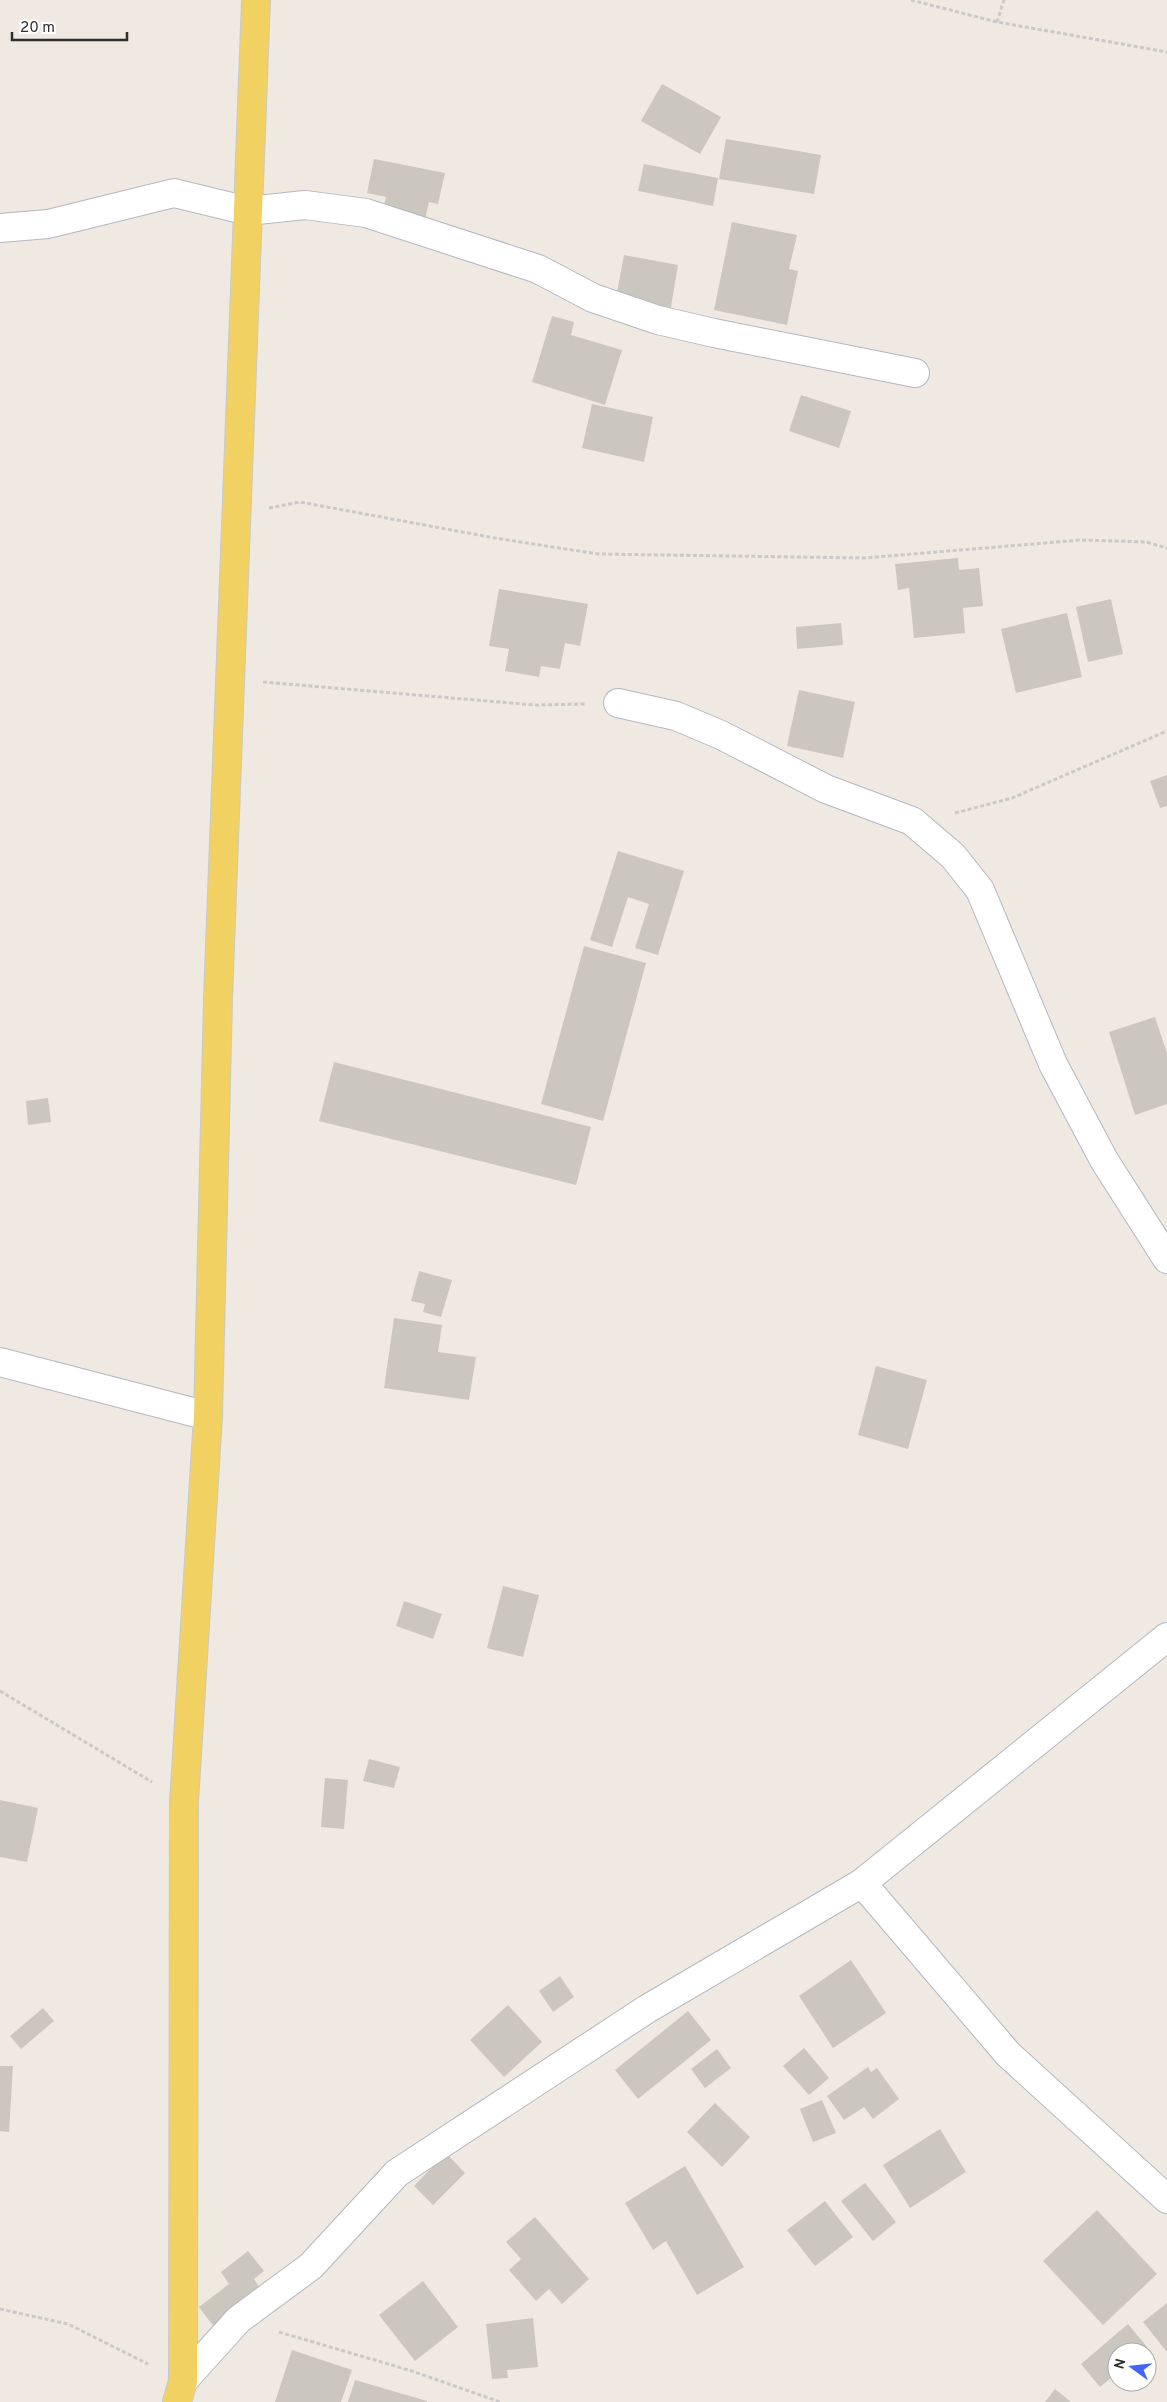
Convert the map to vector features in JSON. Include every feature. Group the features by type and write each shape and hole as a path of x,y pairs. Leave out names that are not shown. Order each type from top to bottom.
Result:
{"main road":[{"path":"180,2392 184,1802 208,1416 218,998 256,0"}],"street":[{"path":"0,228 48,224 174,193 248,211 305,205 366,213 538,269 593,298 658,320 915,373"},
{"path":"618,703 676,716 721,735 826,789 912,821 953,856 980,890 1053,1064 1104,1160 1167,1258"},
{"path":"0,1362 208,1416"},
{"path":"180,2392 238,2320 311,2266 397,2173 647,2009 862,1883 1167,1637"},
{"path":"862,1883 1008,2054 1167,2199"}],"path":[{"path":"911,0 997,22 1167,52"},
{"path":"997,22 1004,0"},
{"path":"237,515 300,502 495,538 598,554 864,558 1081,540 1146,542 1167,548"},
{"path":"230,679 535,705 618,703"},
{"path":"912,821 965,811 1012,798 1167,731"},
{"path":"0,1691 184,1802"},
{"path":"0,2309 68,2324 180,2392"},
{"path":"238,2320 412,2371 500,2402"}],"building":[{"path":"662,84 721,117 700,154 641,121"},
{"path":"726,139 821,155 814,194 719,179"},
{"path":"374,159 445,173 438,204 429,202 424,224 382,215 386,197 367,193"},
{"path":"644,164 718,178 713,206 638,191"},
{"path":"732,222 797,235 789,269 798,271 787,325 714,310"},
{"path":"624,255 678,265 670,313 615,303"},
{"path":"552,316 574,322 571,335 622,350 605,405 532,382"},
{"path":"801,395 851,411 839,448 789,431"},
{"path":"592,404 653,417 644,462 582,448"},
{"path":"958,558 959,570 979,568 983,606 963,608 965,633 914,638 909,588 898,590 895,564"},
{"path":"499,589 588,604 580,646 565,643 560,669 541,666 539,677 505,671 509,649 489,646"},
{"path":"1111,599 1123,654 1088,662 1076,607"},
{"path":"1067,613 1082,677 1016,693 1001,629"},
{"path":"841,623 843,645 797,649 796,627"},
{"path":"799,690 855,702 843,758 787,746"},
{"path":"1167,775 1167,806 1160,808 1150,781"},
{"path":"618,851 684,871 658,955 635,948 649,904 628,897 612,947 590,940"},
{"path":"584,946 646,963 603,1121 541,1104"},
{"path":"1155,1017 1167,1053 1167,1104 1135,1115 1109,1032"},
{"path":"334,1062 591,1127 576,1185 319,1121"},
{"path":"48,1098 51,1122 28,1125 26,1101"},
{"path":"419,1271 452,1280 441,1317 423,1312 425,1304 411,1301"},
{"path":"394,1318 442,1325 438,1352 476,1357 469,1400 384,1388"},
{"path":"876,1366 927,1380 908,1449 858,1435"},
{"path":"503,1586 539,1595 523,1657 487,1648"},
{"path":"404,1601 442,1614 433,1639 396,1626"},
{"path":"369,1759 400,1767 394,1788 363,1781"},
{"path":"325,1778 348,1780 344,1829 321,1827"},
{"path":"0,1800 38,1808 27,1862 0,1857"},
{"path":"851,1960 886,2013 833,2048 799,1996"},
{"path":"560,1976 574,1997 553,2012 539,1991"},
{"path":"508,2005 542,2042 504,2077 470,2040"},
{"path":"43,2008 54,2021 21,2049 10,2036"},
{"path":"688,2011 711,2040 638,2099 615,2070"},
{"path":"804,2048 829,2078 809,2095 783,2066"},
{"path":"717,2049 731,2068 705,2088 691,2069"},
{"path":"0,2066 13,2066 9,2132 0,2131"},
{"path":"868,2067 871,2072 877,2068 899,2099 873,2119 864,2107 844,2120 827,2096"},
{"path":"822,2100 836,2133 813,2142 800,2109"},
{"path":"715,2103 750,2137 722,2167 687,2132"},
{"path":"940,2129 966,2172 910,2208 883,2165"},
{"path":"446,2153 465,2173 433,2205 414,2186"},
{"path":"685,2166 744,2267 697,2295 666,2241 653,2250 625,2203"},
{"path":"865,2183 896,2222 873,2241 841,2201"},
{"path":"825,2201 853,2237 815,2266 787,2230"},
{"path":"1097,2210 1157,2274 1103,2325 1043,2261"},
{"path":"535,2217 589,2279 562,2304 549,2289 536,2301 509,2270 521,2259 506,2242"},
{"path":"248,2251 264,2271 254,2279 261,2290 214,2327 199,2307 229,2284 221,2272"},
{"path":"423,2281 458,2327 415,2361 379,2315"},
{"path":"1167,2303 1167,2352 1143,2322"},
{"path":"533,2318 538,2367 507,2370 508,2378 492,2379 486,2324"},
{"path":"1128,2324 1143,2342 1107,2342 1107,2381 1100,2387 1081,2364"},
{"path":"292,2350 352,2370 341,2402 275,2402"},
{"path":"355,2380 427,2401 427,2402 348,2402"},
{"path":"1055,2389 1071,2402 1045,2402"}]}
